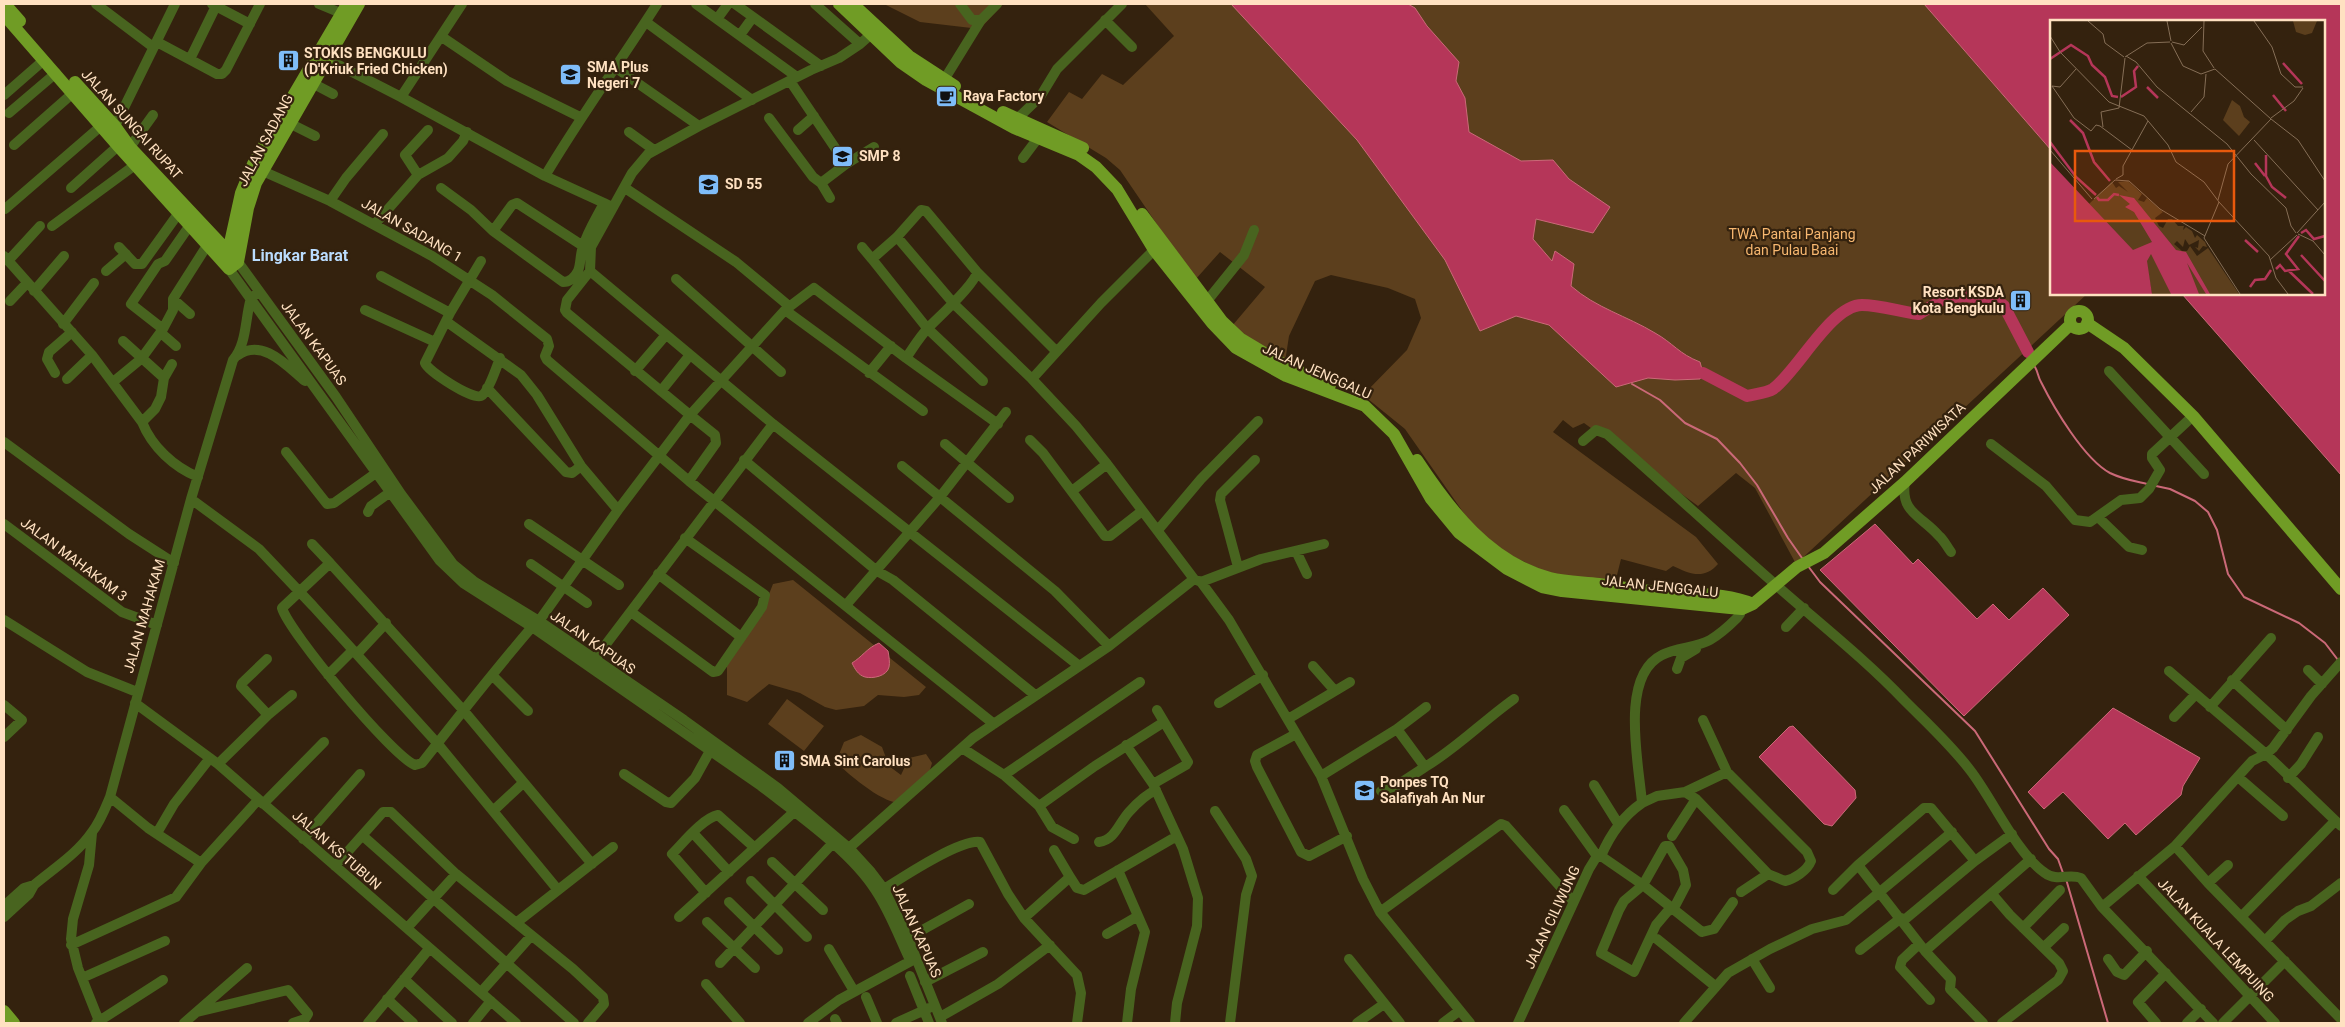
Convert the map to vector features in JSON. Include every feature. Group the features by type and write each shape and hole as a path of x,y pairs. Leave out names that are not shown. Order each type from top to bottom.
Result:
{"main road":[{"name":"JALAN SADANG","path":"234,266 258,169 290,124 312,83 322,57 359,4"},
{"name":"JALAN JENGGALU","path":"839,4 874,32 944,80 1017,119 1089,151 1121,182 1154,250 1212,324 1236,348 1286,376 1366,405"},
{"name":"JALAN JENGGALU","path":"853,4 900,62 926,80 1038,138 1079,155 1096,166 1131,204 1222,321 1241,339 1258,351 1366,405 1396,433 1431,499 1447,521 1486,556 1526,580 1542,587 1562,591 1746,604"},
{"path":"224,255 242,193 258,169 322,57 345,9"},
{"name":"JALAN SUNGAI RUPAT","path":"5,10 44,60 108,128"},
{"name":"JALAN SUNGAI RUPAT","path":"5,10 124,147 234,266"},
{"name":"JALAN SUNGAI RUPAT","path":"124,147 135,165 178,214 208,244 224,255"},
{"name":"JALAN PARIWISATA","path":"1777,586 1797,567 1824,553 1905,482 2071,324 2070,317 2078,311 2087,316 2086,323 2124,348 2192,416 2341,589"},
{"path":"1746,604 1777,586"},
{"path":"4,1011 14,1023"}],"street":[{"path":"96,4 155,44 190,59 216,74 224,73 260,4"},
{"path":"4,209 108,128 175,4"},
{"path":"190,59 215,4 250,24"},
{"path":"319,4 345,9"},
{"path":"402,97 462,4"},
{"path":"545,176 580,117 616,68 657,4"},
{"path":"696,4 740,35 794,79 814,116 846,164"},
{"path":"717,19 735,4 821,66"},
{"path":"815,4 860,44"},
{"path":"960,4 972,20 981,20"},
{"path":"944,80 981,20 997,4"},
{"path":"1017,119 1046,89 1057,69 1122,4"},
{"path":"740,35 753,17"},
{"path":"1104,20 1132,47"},
{"path":"646,22 752,100"},
{"path":"442,188 493,231 563,282 570,280 578,270 583,246 609,206 626,188 640,162 654,150 821,66 860,44 874,32"},
{"path":"442,37 507,80 580,117"},
{"path":"322,57 402,97 545,176 609,206"},
{"path":"4,95 44,60"},
{"path":"616,68 699,126"},
{"path":"9,113 56,73"},
{"path":"312,83 333,94"},
{"path":"14,145 73,93"},
{"path":"71,188 124,147 153,115"},
{"path":"798,130 814,116"},
{"path":"769,118 813,176 821,183 830,198"},
{"path":"290,124 315,136"},
{"path":"418,175 405,155 428,130"},
{"path":"375,224 418,175 444,162 463,141 467,132"},
{"path":"629,132 654,150"},
{"path":"330,201 346,178 383,134"},
{"path":"1023,158 1038,138"},
{"path":"821,183 846,164 874,147"},
{"path":"52,226 135,165"},
{"name":"JALAN SADANG 1","path":"258,169 330,201 375,224 469,279 425,363 428,369 469,395 481,396 487,388"},
{"path":"626,188 736,262 787,308 869,373 923,411"},
{"path":"493,231 512,205 517,203 583,246"},
{"path":"609,206 591,247 590,271 567,300 565,310 715,435 716,443 689,481"},
{"path":"872,259 897,237 921,210 924,210 977,272 1056,351"},
{"path":"106,271 123,250 135,264 142,264 178,214"},
{"path":"176,346 131,304 158,264 165,261 190,225"},
{"path":"40,226 6,258 92,355 142,422 147,434 160,450 188,473 198,477"},
{"path":"1207,301 1244,255 1254,230"},
{"path":"897,237 954,304 1076,426 1229,620 1321,776 1363,878 1380,912 1470,1023"},
{"path":"113,382 141,359 162,331 173,310 174,298 208,244"},
{"path":"862,247 928,328 983,380"},
{"path":"1034,383 1056,351 1154,250"},
{"path":"10,301 30,287 64,256"},
{"path":"481,260 469,279 548,339 549,346 545,356 547,360 658,456 994,724"},
{"name":"JALAN KAPUAS","path":"234,266 336,397 389,493 440,561 463,583 536,624 594,660 676,721 710,751 761,786 856,865 876,891 911,961 927,1009 939,1021"},
{"path":"590,271 773,424 1078,665"},
{"path":"906,358 928,328 954,304 975,279 977,272"},
{"path":"381,276 449,317 521,375 537,395 581,466 618,510"},
{"path":"676,279 781,372"},
{"path":"63,324 94,283"},
{"path":"330,563 283,605 282,610 328,675 357,711 413,764 422,763 492,675 536,624 618,510 690,415 787,308 811,289 818,290 906,358 998,424"},
{"name":"JALAN KAPUAS","path":"255,295 316,389 359,440 453,564 475,582 676,721 778,788 849,848 884,889 908,938 939,1021"},
{"name":"JALAN MAHAKAM","path":"4,917 29,894 34,886 92,833 110,797 191,500 235,357 242,318 255,295"},
{"path":"174,298 190,314"},
{"path":"365,310 435,342"},
{"path":"55,372 47,359 49,352 72,332"},
{"path":"636,371 666,336"},
{"path":"123,341 164,378"},
{"path":"869,373 891,346"},
{"path":"235,357 250,349 273,354 316,389"},
{"path":"67,379 92,355"},
{"path":"660,391 690,355"},
{"path":"500,358 487,388 566,472 572,473 581,466"},
{"path":"142,422 155,409 164,378 172,364"},
{"path":"2109,371 2204,474"},
{"path":"846,605 940,497 1006,412"},
{"path":"1991,444 2046,486 2075,520 2090,522 2099,518 2121,500 2140,498 2149,489 2160,469 2151,456 2192,416"},
{"path":"1158,530 1201,480 1258,422"},
{"path":"594,660 773,424"},
{"path":"1583,441 1596,430 1606,434 1894,690 1958,755 1981,785 2012,834 2031,859 2045,873 2059,878 2072,876 2081,878 2102,907 2147,951 2213,1023"},
{"path":"1030,440 1043,452 1108,537 1142,511"},
{"path":"4,442 128,534 174,563"},
{"path":"945,444 1009,498"},
{"path":"286,452 328,504 334,503 376,472"},
{"path":"744,460 877,571 893,580 1035,695"},
{"path":"1238,567 1220,494 1256,460"},
{"path":"1072,491 1107,464"},
{"path":"902,466 1056,591 1109,646"},
{"path":"1905,482 1903,496 1908,506 1922,523 1940,536 1951,552"},
{"path":"368,512 371,506 389,493"},
{"path":"191,500 258,549 299,592 437,743 558,890"},
{"path":"2099,518 2129,547 2142,550"},
{"name":"JALAN MAHAKAM 3","path":"4,524 122,612 157,625"},
{"path":"529,524 619,585"},
{"path":"631,612 713,672 718,671 762,607 765,595 685,538"},
{"path":"312,544 386,623 464,711 592,864"},
{"path":"849,848 962,748 1078,665 1109,646 1198,581 1238,567 1324,544"},
{"path":"1296,551 1308,574"},
{"path":"531,564 587,603"},
{"path":"658,574 741,637"},
{"path":"1677,669 1681,658 1709,640 1737,618 1746,604"},
{"path":"1786,627 1804,608"},
{"name":"JALAN KS TUBUN","path":"4,620 87,672 136,698 214,761 516,1023"},
{"path":"328,675 386,623"},
{"path":"2210,707 2271,638"},
{"path":"1709,640 1662,655 1642,675 1635,704 1642,802 1656,796 1685,792 1727,772"},
{"path":"267,659 241,686 268,716"},
{"path":"1313,666 1335,691"},
{"path":"2102,907 2175,846 2252,761 2266,754 2338,666"},
{"path":"2308,670 2322,684"},
{"path":"2169,671 2266,754 2288,778 2338,824 2241,917"},
{"path":"492,675 528,711"},
{"path":"1219,703 1263,675"},
{"path":"2232,680 2287,730"},
{"path":"1004,776 1140,682"},
{"path":"1288,719 1350,682"},
{"path":"2174,717 2196,694"},
{"path":"157,834 174,804 214,761 292,695"},
{"path":"1380,791 1396,786 1446,754 1491,715 1514,699"},
{"path":"4,705 22,720 4,737"},
{"path":"1321,776 1397,729 1426,706"},
{"path":"1099,842 1112,837 1128,813 1142,798 1188,762 1158,710"},
{"path":"1685,792 1696,799 1768,874 1780,880 1793,878 1809,866 1811,857 1727,772 1703,720"},
{"path":"1039,806 1126,745 1164,722"},
{"path":"1397,729 1425,767"},
{"path":"1296,734 1257,755 1255,761 1257,767 1301,852 1309,856 1347,836"},
{"path":"2288,778 2301,764 2318,737"},
{"path":"71,945 174,899 183,890 201,863 260,802 324,742"},
{"path":"1126,745 1154,787 1177,836 1198,898 1197,926 1177,1003 1175,1023"},
{"path":"962,748 1004,776 1039,806 1052,828 1074,839"},
{"path":"624,774 666,802 671,803 695,778 710,751"},
{"path":"303,839 360,774"},
{"path":"2238,777 2283,816"},
{"path":"494,810 523,783"},
{"path":"1594,785 1619,825"},
{"path":"110,797 157,834 201,863"},
{"path":"1672,836 1696,799"},
{"name":"JALAN CILIWUNG","path":"1518,1023 1573,901 1607,841 1632,810 1642,802"},
{"path":"1833,890 1924,808 1931,808 1975,861"},
{"path":"1564,810 1599,856 1643,885 1705,932 1714,929 1721,922 1732,902"},
{"path":"335,866 383,812 388,811 456,874 573,968 603,997 604,1004 588,1023"},
{"path":"1215,811 1246,859 1252,876 1246,895 1230,1023"},
{"path":"679,916 794,812"},
{"path":"706,893 672,854 693,833 713,816 718,815 755,848"},
{"path":"1380,912 1501,824 1506,826 1573,901"},
{"path":"1688,1022 1715,986 1728,973 1812,929 1846,920 1881,893 1952,832"},
{"path":"92,833 89,865 73,919 71,945 98,1022 163,980"},
{"path":"693,833 728,872"},
{"path":"1860,950 2012,834"},
{"path":"363,836 506,965 574,1023"},
{"path":"1054,850 1077,888 1084,890 1177,836"},
{"path":"884,889 932,859 976,841 982,844 1008,894 1024,918 1077,975 1080,984 1077,1023"},
{"path":"720,963 832,844"},
{"path":"1665,846 1668,846 1683,870 1686,880 1686,885 1674,908 1667,912 1656,925 1634,972 1601,953 1624,901 1643,885 1665,846"},
{"path":"2175,846 2208,883 2341,1019"},
{"path":"516,923 613,847"},
{"path":"1930,1000 1900,967 1902,960 1922,948 1992,894 2031,859"},
{"path":"772,862 823,910"},
{"path":"1858,866 1902,919 1922,948 1952,979 1950,989 1983,1023"},
{"path":"2208,883 2228,866"},
{"path":"1118,870 1145,932 1131,989 1127,1023"},
{"path":"407,928 456,874"},
{"path":"1741,892 1768,874"},
{"name":"JALAN KUALA LEMPUING","path":"2138,876 2275,1023"},
{"path":"1024,918 1070,877"},
{"path":"751,881 807,937"},
{"path":"2265,941 2285,920 2298,911 2311,906 2341,882"},
{"path":"4,906 24,888 34,886"},
{"path":"2023,928 2060,890"},
{"path":"1992,894 2059,963 2062,975 2002,1023"},
{"path":"729,902 778,950"},
{"path":"908,938 969,904"},
{"path":"1107,934 1138,916"},
{"path":"707,922 755,968"},
{"path":"2044,947 2064,928"},
{"path":"481,992 531,936"},
{"path":"1657,939 1715,986"},
{"path":"82,978 165,941"},
{"path":"939,1021 998,984 1050,945"},
{"path":"371,1022 429,949"},
{"path":"829,949 854,991"},
{"path":"2108,959 2117,972 2124,975 2147,951"},
{"path":"926,982 982,952"},
{"path":"1349,959 1400,1023"},
{"path":"1752,959 1770,988"},
{"path":"808,1023 819,1013 854,991 911,961"},
{"path":"2223,1023 2285,961"},
{"path":"184,1023 247,968"},
{"path":"2156,1023 2139,1004 2138,1000 2166,973"},
{"path":"910,976 927,1009 929,1023"},
{"path":"404,979 452,1023"},
{"path":"706,984 740,1023"},
{"path":"197,1012 288,990 308,1014 305,1019 293,1023"},
{"path":"866,997 878,1023"},
{"path":"387,1000 413,1023"},
{"path":"473,1023 491,1001"},
{"path":"1357,1023 1384,1004"},
{"path":"896,1023 927,1009"},
{"path":"2186,1023 2201,1009"},
{"path":"1443,1023 1459,1011"}],"green space":[{"path":"884,4 1003,4 980,29 920,22"},
{"name":"TWA Pantai Panjang dan Pulau Baai","path":"1145,4 1924,4 2050,149 2050,295 2086,295 1796,564 1755,488 1736,473 1698,506 1584,423 1573,428 1563,420 1553,432 1696,537 1718,564 1707,572 1697,574 1673,566 1666,571 1621,559 1615,583 1562,580 1502,551 1470,522 1405,429 1363,395 1407,350 1421,318 1415,299 1388,288 1331,275 1315,281 1289,336 1285,362 1232,326 1265,287 1220,252 1195,280 1120,170 1106,158 1047,122 1069,92 1082,99 1102,74 1123,85 1174,36"},
{"path":"793,580 926,687 919,695 904,697 878,695 864,706 836,710 825,707 800,693 769,684 747,702 727,695 727,662 762,612 773,584"},
{"path":"787,699 824,726 804,751 768,724"},
{"path":"861,735 882,747 889,766 901,775 909,758 926,754 932,763 925,787 908,800 895,802 886,799 857,781 836,762 844,742"}],"shaded area":[{"path":"1231,4 1408,4 1415,8 1427,26 1459,62 1456,81 1465,98 1469,132 1521,161 1553,160 1569,179 1610,207 1593,233 1536,219 1533,239 1552,261 1555,251 1574,264 1571,286 1581,294 1655,333 1687,356 1700,362 1703,373 1700,379 1648,378 1616,387 1549,325 1516,316 1480,331 1445,260 1357,140"},
{"path":"1924,4 2341,4 2341,475 2183,295 2325,295 2325,20 2050,20 2050,149"},
{"path":"1875,524 1913,564 1918,559 1977,619 1993,604 2009,620 2043,588 2069,615 1964,716 1820,570"},
{"path":"879,643 888,651 889,667 883,675 868,678 857,671 852,663 871,647"},
{"path":"2113,708 2200,758 2183,786 2181,795 2136,835 2125,823 2108,839 2063,792 2044,809 2028,792"},
{"path":"1793,726 1855,790 1856,798 1832,826 1824,824 1759,757 1789,727"}],"waterway":[{"path":"1703,373 1747,396 1768,392 1793,369 1827,327 1850,308 1869,305 1919,314 1945,298 1964,296 1995,299 2004,306 2028,352"},
{"path":"2035,367 2040,380 2062,419 2090,457 2110,473 2147,484"},
{"path":"1632,384 1660,400 1685,423 1717,439 1740,463 1757,485 1802,558"},
{"path":"2156,486 2170,489 2195,501 2208,512 2217,530 2228,574 2244,597 2299,623 2325,643 2338,660"},
{"path":"1808,566 1820,582 1975,731 2049,849 2058,859 2063,873"},
{"path":"2066,879 2108,1023"}],"place":[{"name":"STOKIS BENGKULU (D'Kriuk Fried Chicken)","path":"288,61"},
{"name":"SMA Plus Negeri 7","path":"571,75"},
{"name":"Raya Factory","path":"947,96"},
{"name":"SMP 8","path":"843,156"},
{"name":"SD 55","path":"709,184"},
{"name":"Resort KSDA Kota Bengkulu","path":"2020,300"},
{"name":"SMA Sint Carolus","path":"784,761"},
{"name":"Ponpes TQ Salafiyah An Nur","path":"1364,790"}],"district":[{"name":"Lingkar Barat","path":"300,255"}]}
